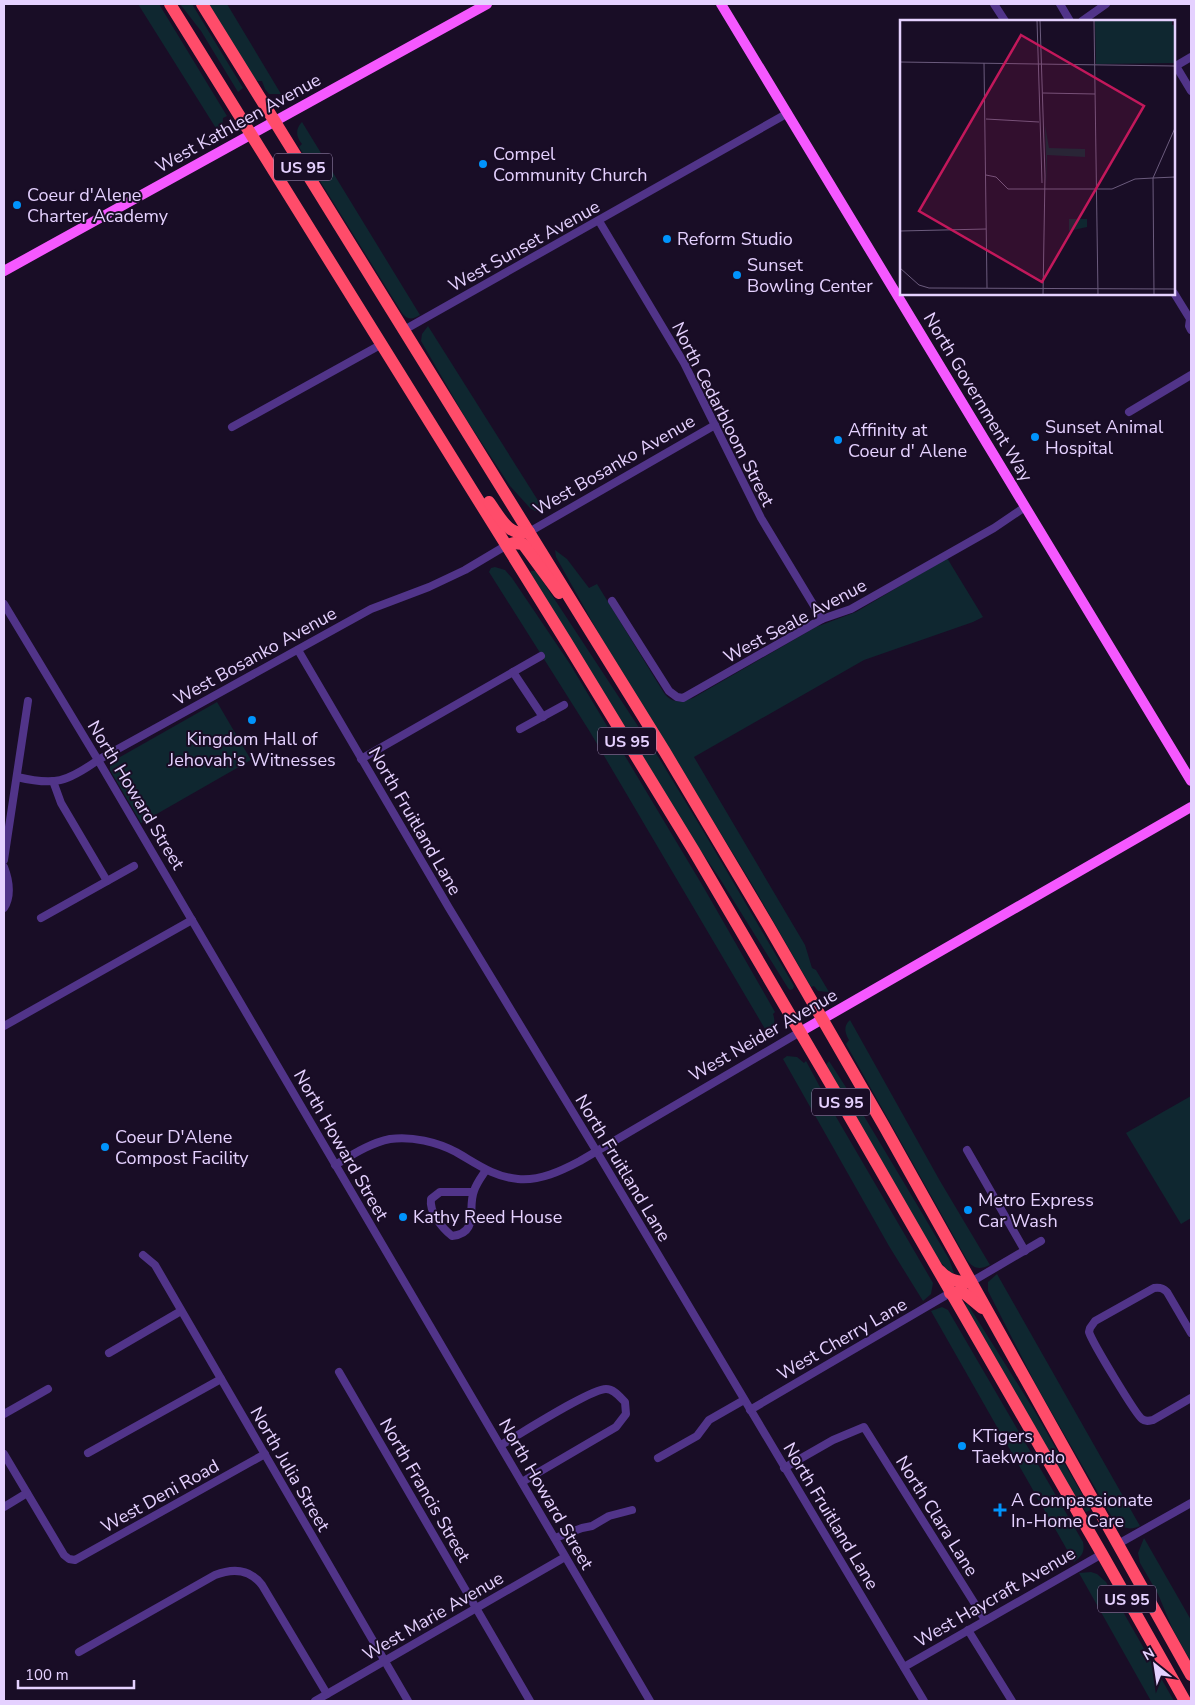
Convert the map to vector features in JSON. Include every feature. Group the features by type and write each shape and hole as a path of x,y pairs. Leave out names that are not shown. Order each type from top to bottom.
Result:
{"highway":[{"name":"US 95","path":"170,4 658,792 800,1032 1185,1701"},
{"name":"US 95","path":"202,4 665,752 822,1019 972,1282 1191,1675"},
{"path":"457,465 474,482 512,532 520,534 529,532"},
{"path":"506,545 514,543 523,544 554,587 572,602"},
{"path":"935,1266 946,1277 954,1281 972,1282"},
{"path":"950,1293 964,1293 990,1314"},
{"path":"1083,1522 1105,1543 1118,1544"},
{"path":"1102,1554 1112,1555 1119,1559 1134,1573"}],"main road":[{"name":"West Kathleen Avenue","path":"4,271 487,4"},
{"name":"North Government Way","path":"721,4 1191,782"},
{"name":"West Neider Avenue","path":"800,1032 1191,807"}],"street":[{"path":"994,4 1004,20"},
{"path":"1060,4 1069,20"},
{"path":"1083,20 1106,4"},
{"path":"1191,57 1175,67 1191,91"},
{"name":"West Sunset Avenue","path":"404,330 788,114"},
{"name":"North Cedarbloom Street","path":"599,221 684,363 760,518 822,619"},
{"path":"1175,295 1190,319 1189,326 1191,330"},
{"path":"232,427 382,344"},
{"path":"1128,412 1191,375"},
{"name":"West Bosanko Avenue","path":"529,532 715,425"},
{"name":"West Seale Avenue","path":"612,601 669,691 677,697 683,698 822,619 853,608 994,528 1025,507"},
{"name":"West Bosanko Avenue","path":"17,777 40,782 53,782 79,774 98,760 371,609 429,587 465,570 506,545"},
{"name":"North Howard Street","path":"4,604 98,760 650,1701"},
{"name":"North Fruitland Lane","path":"298,650 449,908 597,1152 924,1701"},
{"path":"361,759 541,656"},
{"path":"513,672 543,717"},
{"path":"4,860 28,701"},
{"path":"520,729 564,705"},
{"path":"53,782 61,803 107,881"},
{"path":"41,918 134,866"},
{"path":"4,867 8,876 9,892 4,908"},
{"path":"4,1026 192,920"},
{"name":"West Neider Avenue","path":"335,1165 371,1145 390,1139 413,1139 454,1151 492,1173 520,1179 537,1178 563,1170 597,1152 800,1032"},
{"path":"967,1150 1025,1251"},
{"path":"473,1192 440,1192 431,1199 432,1210 447,1232 452,1236 465,1232 469,1227 473,1192 486,1170"},
{"path":"972,1282 1041,1241"},
{"name":"North Julia Street","path":"143,1254 155,1265 408,1701"},
{"path":"1191,1333 1167,1292 1163,1288 1158,1287 1095,1321 1089,1332 1122,1390 1143,1420 1153,1420 1191,1398"},
{"name":"West Cherry Lane","path":"750,1410 950,1293"},
{"path":"109,1353 181,1311"},
{"name":"North Francis Street","path":"339,1372 530,1701"},
{"path":"88,1453 221,1379"},
{"path":"4,1414 48,1389"},
{"path":"500,1445 589,1394 607,1389 616,1393 625,1402 626,1414 616,1427 522,1482"},
{"path":"658,1458 697,1436 709,1420 744,1400"},
{"name":"North Clara Lane","path":"784,1468 834,1440 864,1427 984,1620"},
{"path":"4,1454 27,1493 4,1507"},
{"name":"West Deni Road","path":"27,1493 64,1555 69,1559 78,1560 264,1454"},
{"path":"1118,1544 1191,1503"},
{"path":"554,1538 592,1526 609,1516 632,1510"},
{"name":"West Haycraft Avenue","path":"904,1667 1102,1554"},
{"name":"West Marie Avenue","path":"315,1701 565,1557"},
{"path":"79,1652 215,1575 228,1571 242,1572 254,1577 262,1585 327,1694"},
{"path":"968,1630 1012,1701"}],"shaded area":[{"path":"138,4 159,4 227,116 223,118 222,130 219,133"},
{"path":"180,4 192,4 243,88 238,92 201,31"},
{"path":"208,4 227,4 281,94 269,94 262,81 255,79"},
{"path":"302,122 420,315 415,318 406,317 402,313 299,147 302,144 298,139 297,130"},
{"path":"428,326 544,510 535,511 530,508 510,486 466,419 421,341 422,334"},
{"path":"555,550 567,559 589,588 597,584 664,693 670,699 677,701 693,698 816,627 856,612 947,558 983,617 864,660 694,757 805,945 812,968 816,970 829,992 818,991 814,986 811,987 753,886 604,643 556,557"},
{"path":"495,567 505,570 512,578 570,664 704,888 775,1012 773,1014 774,1025 768,1034 590,732 489,572 491,568"},
{"path":"531,571 536,571 659,758 794,986 793,989 790,990 788,988 720,879 663,795 530,575"},
{"path":"217,702 251,760 141,823 110,770 110,765 113,761"},
{"path":"850,1020 940,1181 990,1265 977,1268 967,1260 846,1044 849,1040 846,1027"},
{"path":"787,1056 797,1057 804,1063 806,1061 835,1115 933,1283 931,1294 923,1301 889,1246 783,1059"},
{"path":"829,1061 922,1213 949,1259 954,1273 951,1273 943,1264 921,1233 826,1065"},
{"path":"1191,1096 1191,1218 1181,1224 1126,1133"},
{"path":"997,1274 1140,1526 1125,1528 1113,1519 1037,1387 988,1291 988,1282"},
{"path":"967,1303 1034,1410 1091,1510 1086,1512 1066,1481 965,1305"},
{"path":"942,1307 948,1310 1083,1542 1082,1554 1074,1562 931,1311"},
{"path":"1144,1538 1191,1620 1191,1662 1173,1630 1158,1594 1140,1563 1138,1553"},
{"path":"1091,1572 1097,1574 1106,1582 1174,1701 1151,1701 1079,1573"}],"place":[{"name":"Compel Community Church","path":"483,164"},
{"name":"Coeur d'Alene Charter Academy","path":"17,205"},
{"name":"Reform Studio","path":"667,239"},
{"name":"Sunset Bowling Center","path":"737,275"},
{"name":"Sunset Animal Hospital","path":"1035,437"},
{"name":"Affinity at Coeur d' Alene","path":"838,440"},
{"name":"Kingdom Hall of Jehovah's Witnesses","path":"252,720"},
{"name":"Coeur D'Alene Compost Facility","path":"105,1147"},
{"name":"Metro Express Car Wash","path":"968,1210"},
{"name":"Kathy Reed House","path":"403,1217"},
{"name":"KTigers Taekwondo","path":"962,1446"},
{"name":"A Compassionate In-Home Care","path":"1000,1510"}]}
